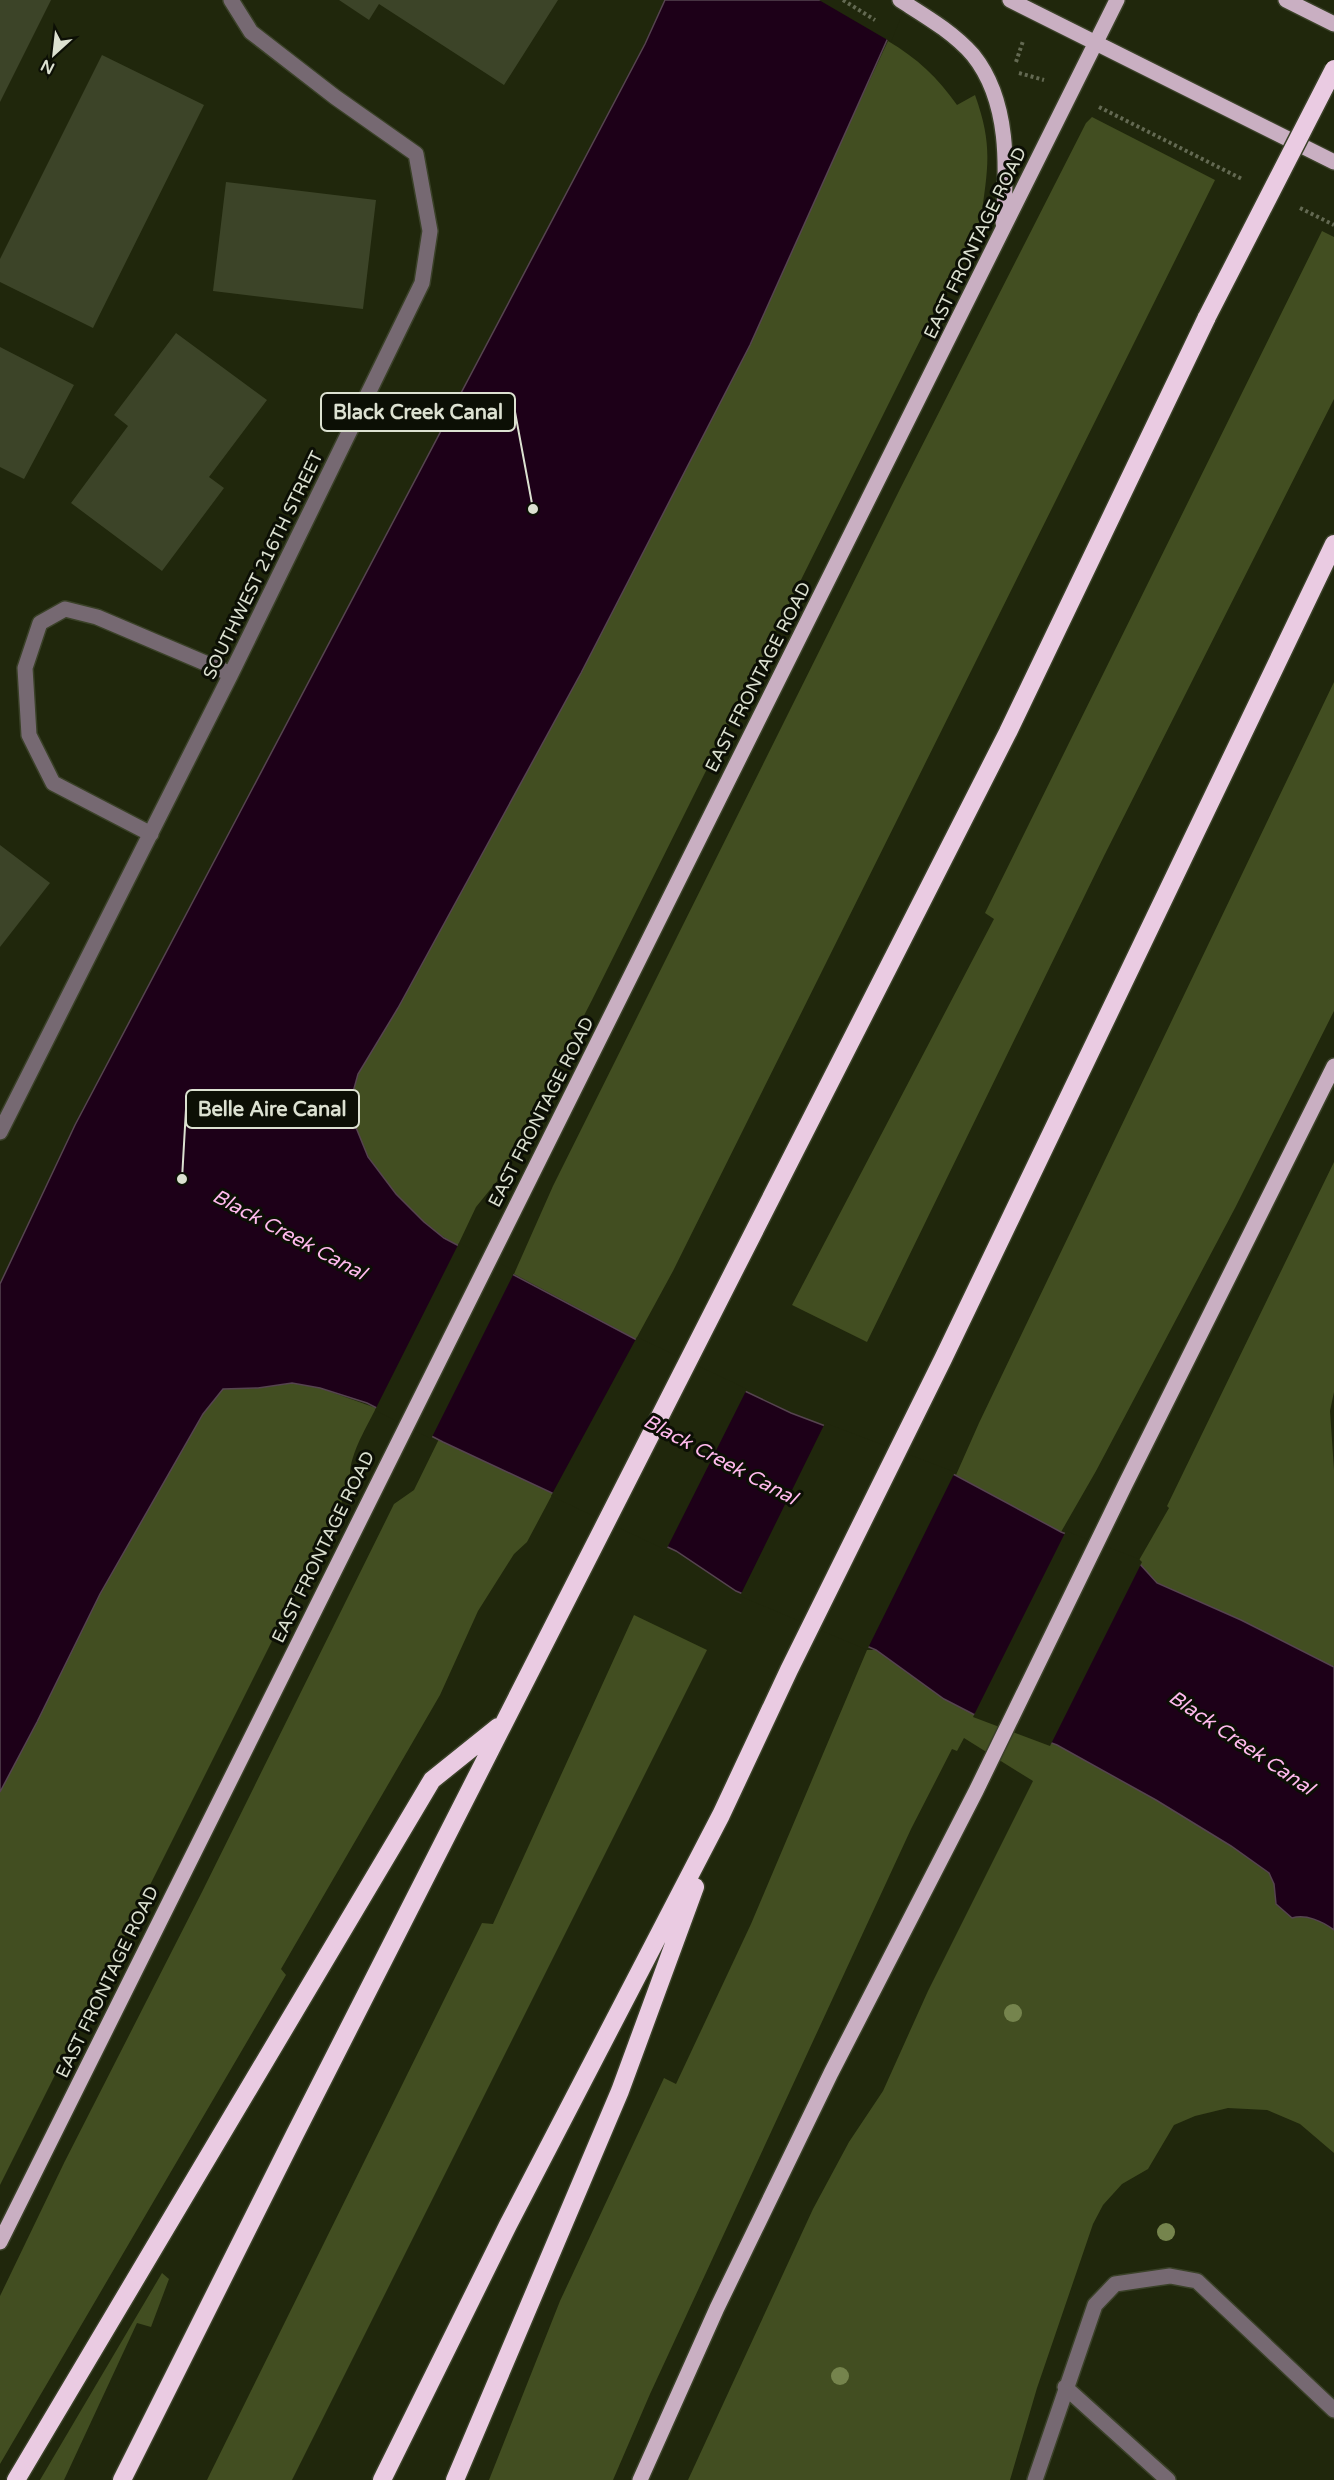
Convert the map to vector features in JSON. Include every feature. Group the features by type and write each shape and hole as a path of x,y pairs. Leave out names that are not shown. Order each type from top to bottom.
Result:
{"highway":[{"path":"122,2480 504,1722 1008,732 1207,317 1334,69"},
{"path":"382,2480 508,2224 721,1815 789,1670 943,1359 1334,544"},
{"path":"16,2480 432,1780 504,1722"},
{"path":"455,2480 620,2091 721,1815"}],"main road":[{"path":"900,0 950,34 973,55 987,78 994,96 1005,145 1002,232"},
{"path":"1010,0 1334,162"},
{"name":"EAST FRONTAGE ROAD","path":"0,2242 1117,0"},
{"path":"1286,0 1334,24"},
{"path":"640,2480 717,2308 831,2073 976,1791 1125,1485 1334,1066"}],"street":[{"name":"SOUTHWEST 216TH STREET","path":"0,1132 231,674 422,283 430,231 416,154 335,97 250,32 231,0"},
{"path":"151,834 53,783 28,735 25,668 40,623 65,609 97,617 231,674"},
{"path":"1035,2480 1095,2305 1114,2284 1170,2276 1197,2281 1334,2410"},
{"path":"1065,2387 1168,2480"}],"path":[{"path":"1022,43 1015,58 1016,72 1044,80"},
{"path":"1095,105 1251,183"},
{"path":"1292,204 1334,225"}],"green space":[{"path":"888,41 926,69 957,105 975,95 987,142 986,184 981,218 592,1000 502,1175 476,1207 458,1245 440,1234 402,1202 370,1160 359,1137 353,1115 353,1093 356,1083 365,1061 398,1008 829,167"},
{"path":"1092,117 1215,180 673,1271 636,1339 514,1274 553,1186 900,489 1086,123"},
{"path":"1322,231 1334,237 1334,399 1104,856 867,1342 792,1305 994,919 985,913"},
{"path":"1334,682 1334,1011 1235,1208 1096,1471 1061,1532 956,1475"},
{"path":"1334,1162 1334,1392 1330,1411 1334,1470 1334,1667 1241,1620 1157,1583 1138,1562 1169,1508 1167,1506"},
{"path":"292,1383 320,1388 376,1408 354,1455 350,1474 351,1483 0,2185 0,1792 100,1594 203,1414 222,1389 258,1388"},
{"path":"439,1439 553,1493 527,1542 514,1554 478,1611 440,1695 281,1969 286,1975 0,2464 0,2296 64,2163 202,1892 394,1504 414,1490"},
{"path":"634,1615 707,1650 292,2480 207,2480 482,1923 493,1924"},
{"path":"867,1650 876,1650 944,1699 973,1714 1057,1745 1156,1800 1231,1846 1269,1873 1274,1884 1276,1904 1292,1917 1303,1916 1314,1919 1334,1930 1334,2153 1300,2124 1267,2110 1228,2108 1195,2116 1174,2125 1148,2169 1122,2184 1103,2205 1093,2224 1037,2388 1010,2480 688,2480 813,2209 849,2142 883,2091 928,1991 1033,1781 964,1738 957,1751 952,1749 911,1829 650,2394 613,2480 489,2480 560,2301 664,2078 676,2084 751,1924"},
{"path":"162,2273 169,2279 151,2327 137,2323 64,2480 40,2480"}],"water":[{"path":"665,0 905,0 750,345 581,673 398,1008 358,1074 353,1092 355,1125 368,1157 396,1194 444,1238 635,1339 791,1413 955,1475 1061,1532 1138,1562 1157,1583 1241,1620 1334,1667 1334,1930 1314,1919 1292,1918 1276,1904 1274,1884 1269,1873 1231,1846 1156,1800 1057,1745 973,1714 944,1699 876,1650 736,1591 676,1551 443,1442 367,1403 320,1388 292,1383 258,1388 223,1389 203,1414 100,1594 0,1792 0,1284 75,1125 645,44"}],"pier":[{"path":"819,0 908,0 891,42"},
{"path":"459,1243 515,1271 431,1439 375,1410"},
{"path":"637,1337 747,1389 666,1550 551,1496"},
{"path":"825,1423 955,1472 867,1650 740,1596"},
{"path":"1066,1531 1142,1562 1050,1746 973,1717"}],"building":[{"path":"0,0 51,0 0,102"},
{"path":"339,0 558,0 504,85 379,4 369,20"},
{"path":"102,55 204,105 93,328 0,282 0,259"},
{"path":"226,182 376,200 363,309 213,291"},
{"path":"176,333 267,400 209,477 224,488 162,571 71,503 128,426 114,415"},
{"path":"0,347 74,385 24,479 0,467"},
{"path":"0,845 50,883 0,947"}],"place":[{"name":"Black Creek Canal","path":"533,509"},
{"name":"Belle Aire Canal","path":"182,1179"}]}
